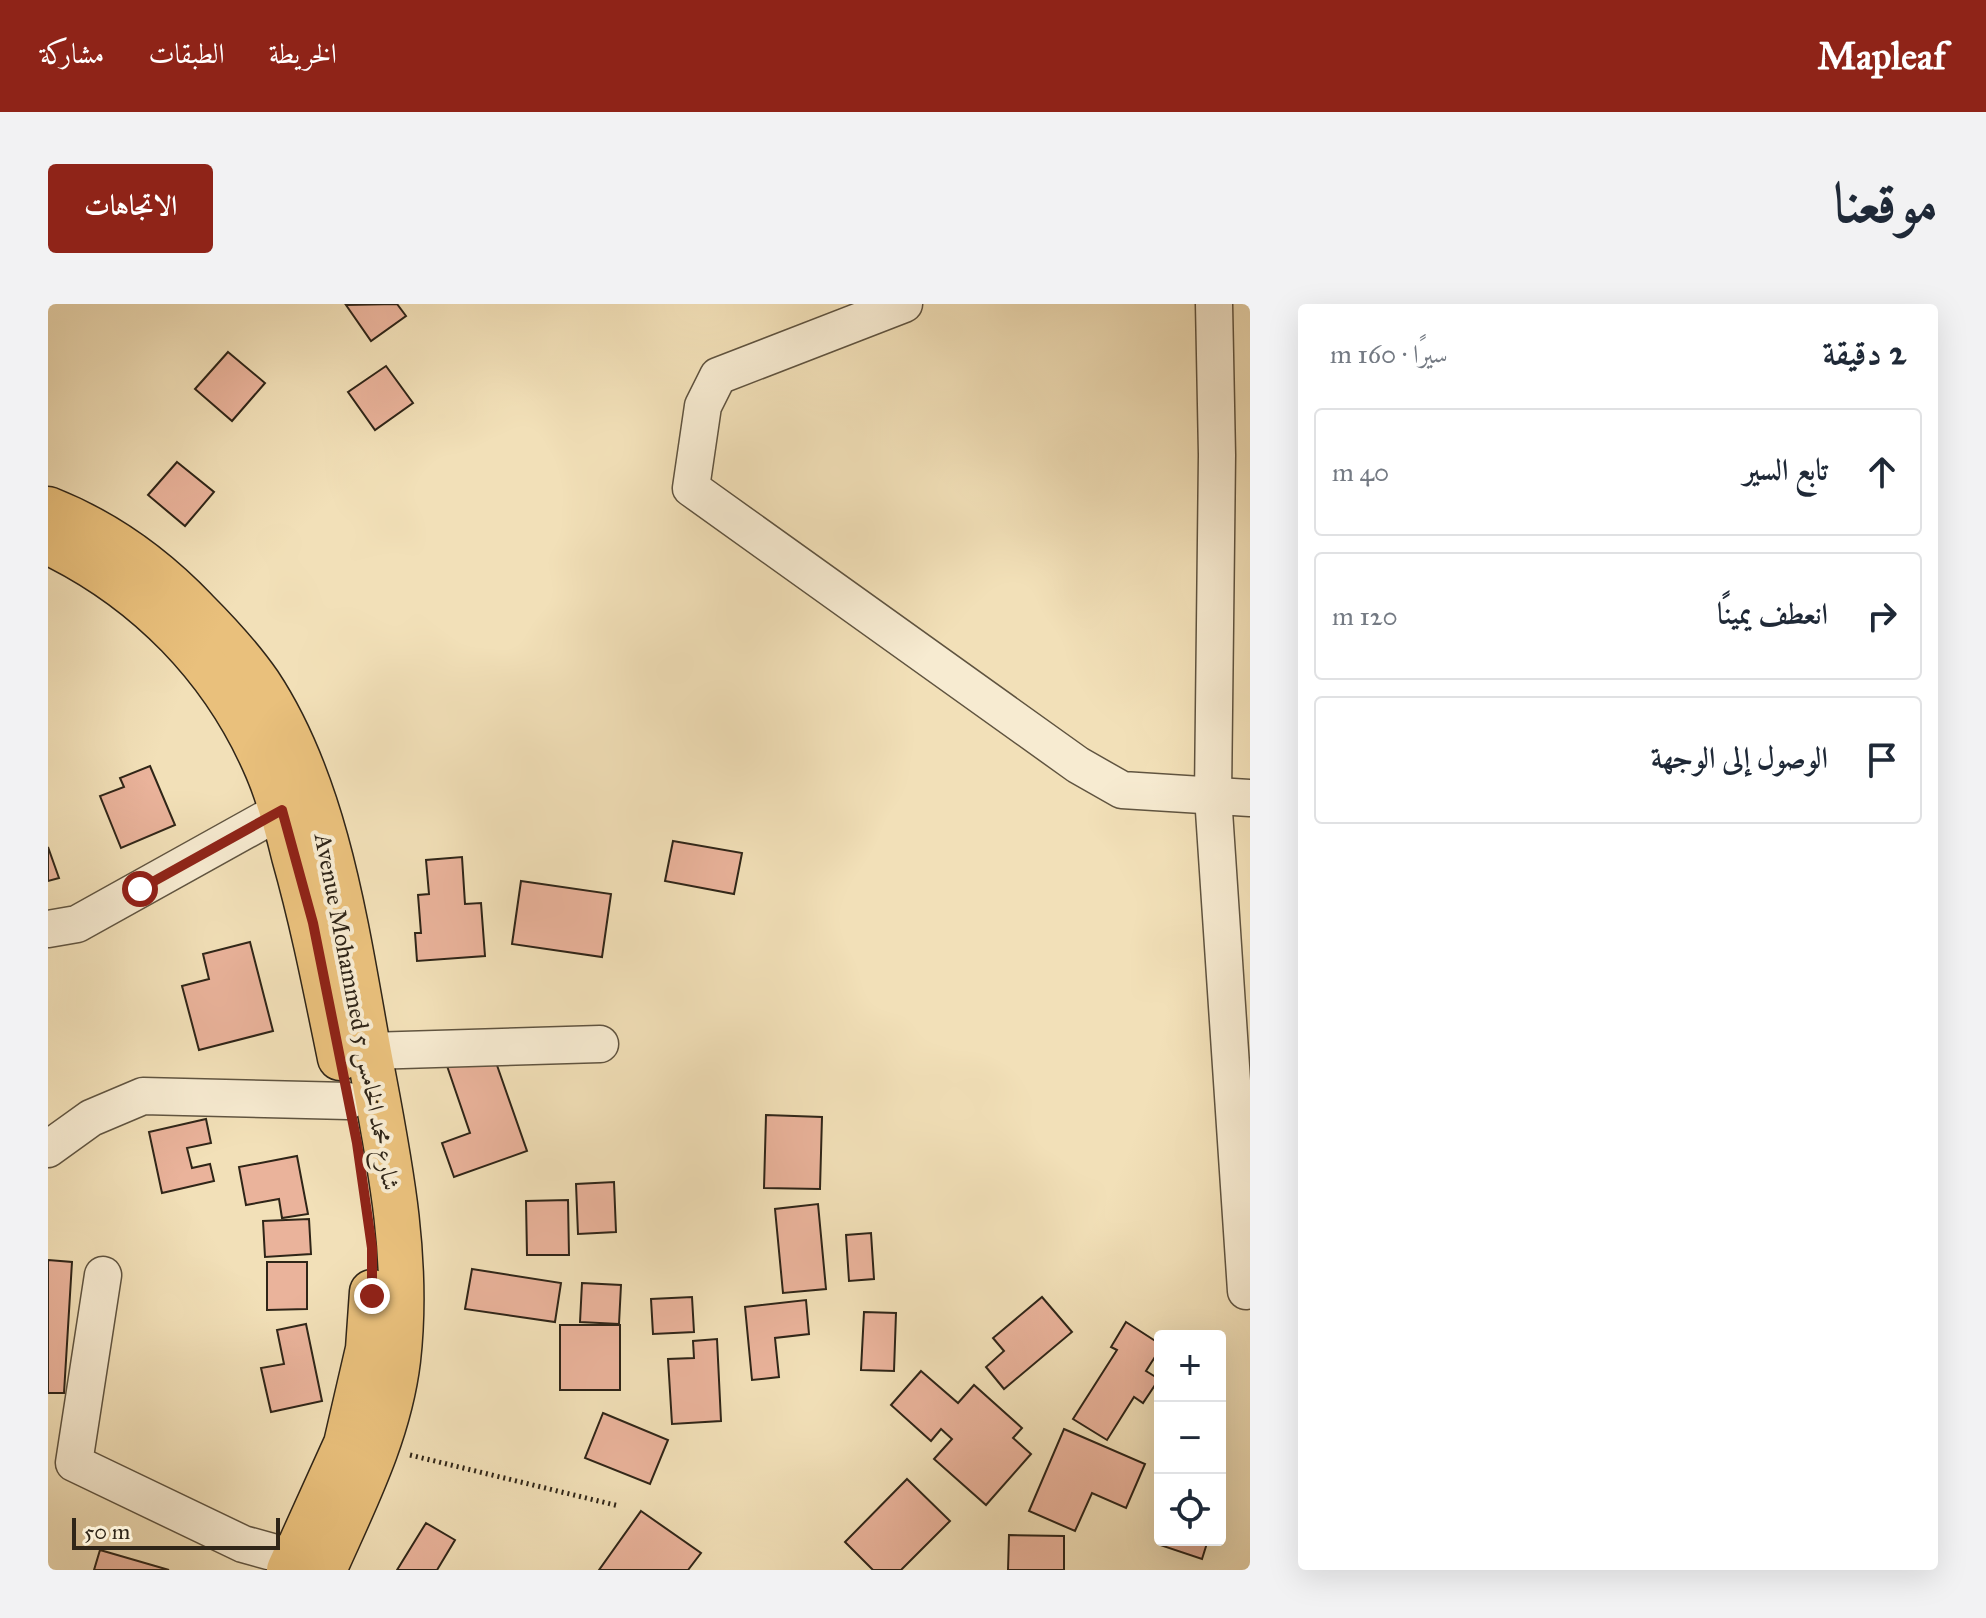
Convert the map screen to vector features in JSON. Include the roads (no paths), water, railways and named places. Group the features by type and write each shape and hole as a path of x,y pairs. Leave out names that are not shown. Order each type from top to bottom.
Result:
{"main road":[{"name":"Avenue Mohammed 5 شارع محمد الخامس","path":"48,509 112,539 148,565 219,634 259,684 286,730 318,814 346,927 391,1170 402,1266 398,1361 378,1447 302,1566"},
{"name":"Avenue Mohammed 5 شارع محمد الخامس","path":"48,542 85,560 122,584 158,614 202,662 229,698 268,769 313,923 348,1101 372,1248 372,1296 368,1349 346,1444 302,1566"}],"street":[{"path":"904,304 718,376 703,406 691,488 1078,765 1122,790 1250,798"},
{"path":"1214,304 1217,455 1213,796 1246,1291"},
{"path":"48,929 77,924 282,810"},
{"path":"369,1051 600,1044"},
{"path":"48,1149 91,1118 143,1096 348,1101"},
{"path":"103,1275 61,1461 243,1544 302,1566"}]}
